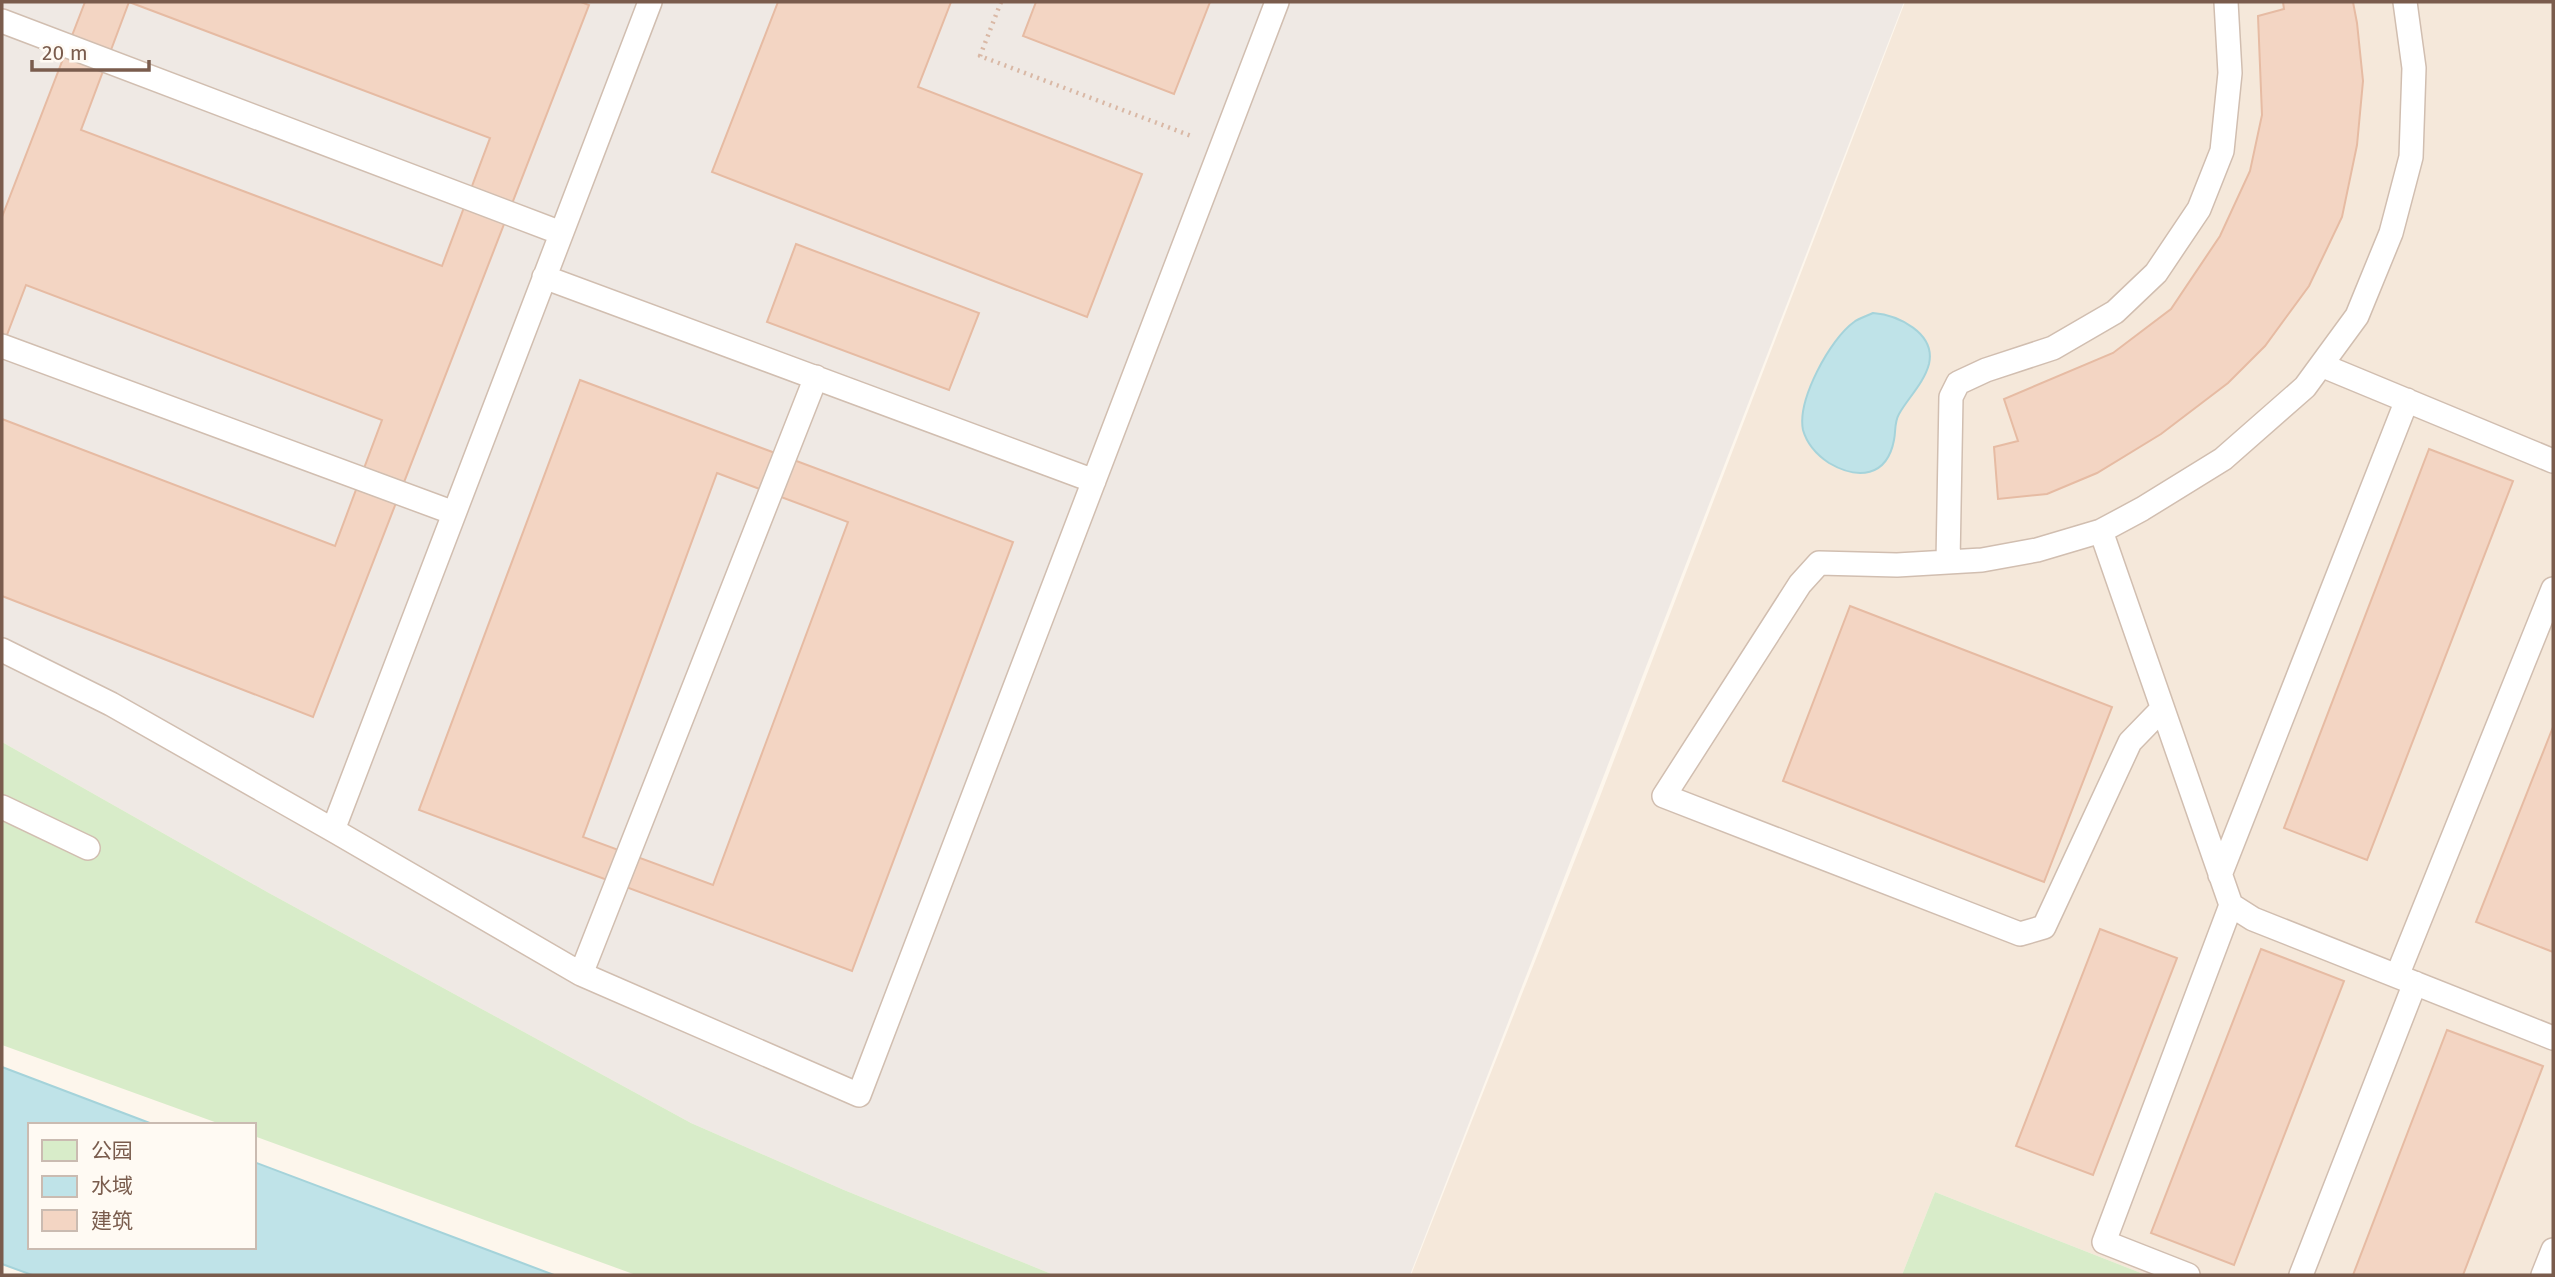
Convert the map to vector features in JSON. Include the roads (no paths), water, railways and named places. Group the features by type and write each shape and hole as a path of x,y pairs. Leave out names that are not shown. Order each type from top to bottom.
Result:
{"lane":[{"path":"333,830 650,2"},
{"path":"2,650 111,704 581,974 859,1095 1277,2"},
{"path":"1948,562 1951,397 1958,383 1986,370 2053,348 2115,312 2156,273 2199,209 2222,150 2230,73 2226,2"},
{"path":"2162,709 2130,742 2045,927 2020,934 1664,796 1793,595 1819,563 1897,565 1982,561 2037,550 2101,531 2222,459 2305,387 2357,316 2391,233 2411,157 2414,68 2405,2"},
{"path":"2,21 561,233"},
{"path":"544,276 1094,481"},
{"path":"2,346 454,513"},
{"path":"2321,365 2553,461"},
{"path":"581,974 816,377"},
{"path":"2220,875 2407,400"},
{"path":"2101,531 2231,905 2253,919 2553,1038"},
{"path":"2301,1275 2406,980 2553,589"},
{"path":"2,807 88,848"},
{"path":"2188,1275 2104,1242 2231,905"},
{"path":"2543,1275 2553,1250"}],"water":[{"path":"1873,313 1904,322 1921,335 1930,353 1929,364 1897,417 1894,440 1885,462 1870,472 1850,472 1829,463 1817,453 1805,435 1802,417 1817,371 1835,342 1854,322"},
{"path":"2,1067 150,1123 28,1123 28,1249 256,1249 256,1163 554,1275 32,1275 2,1264"}]}
